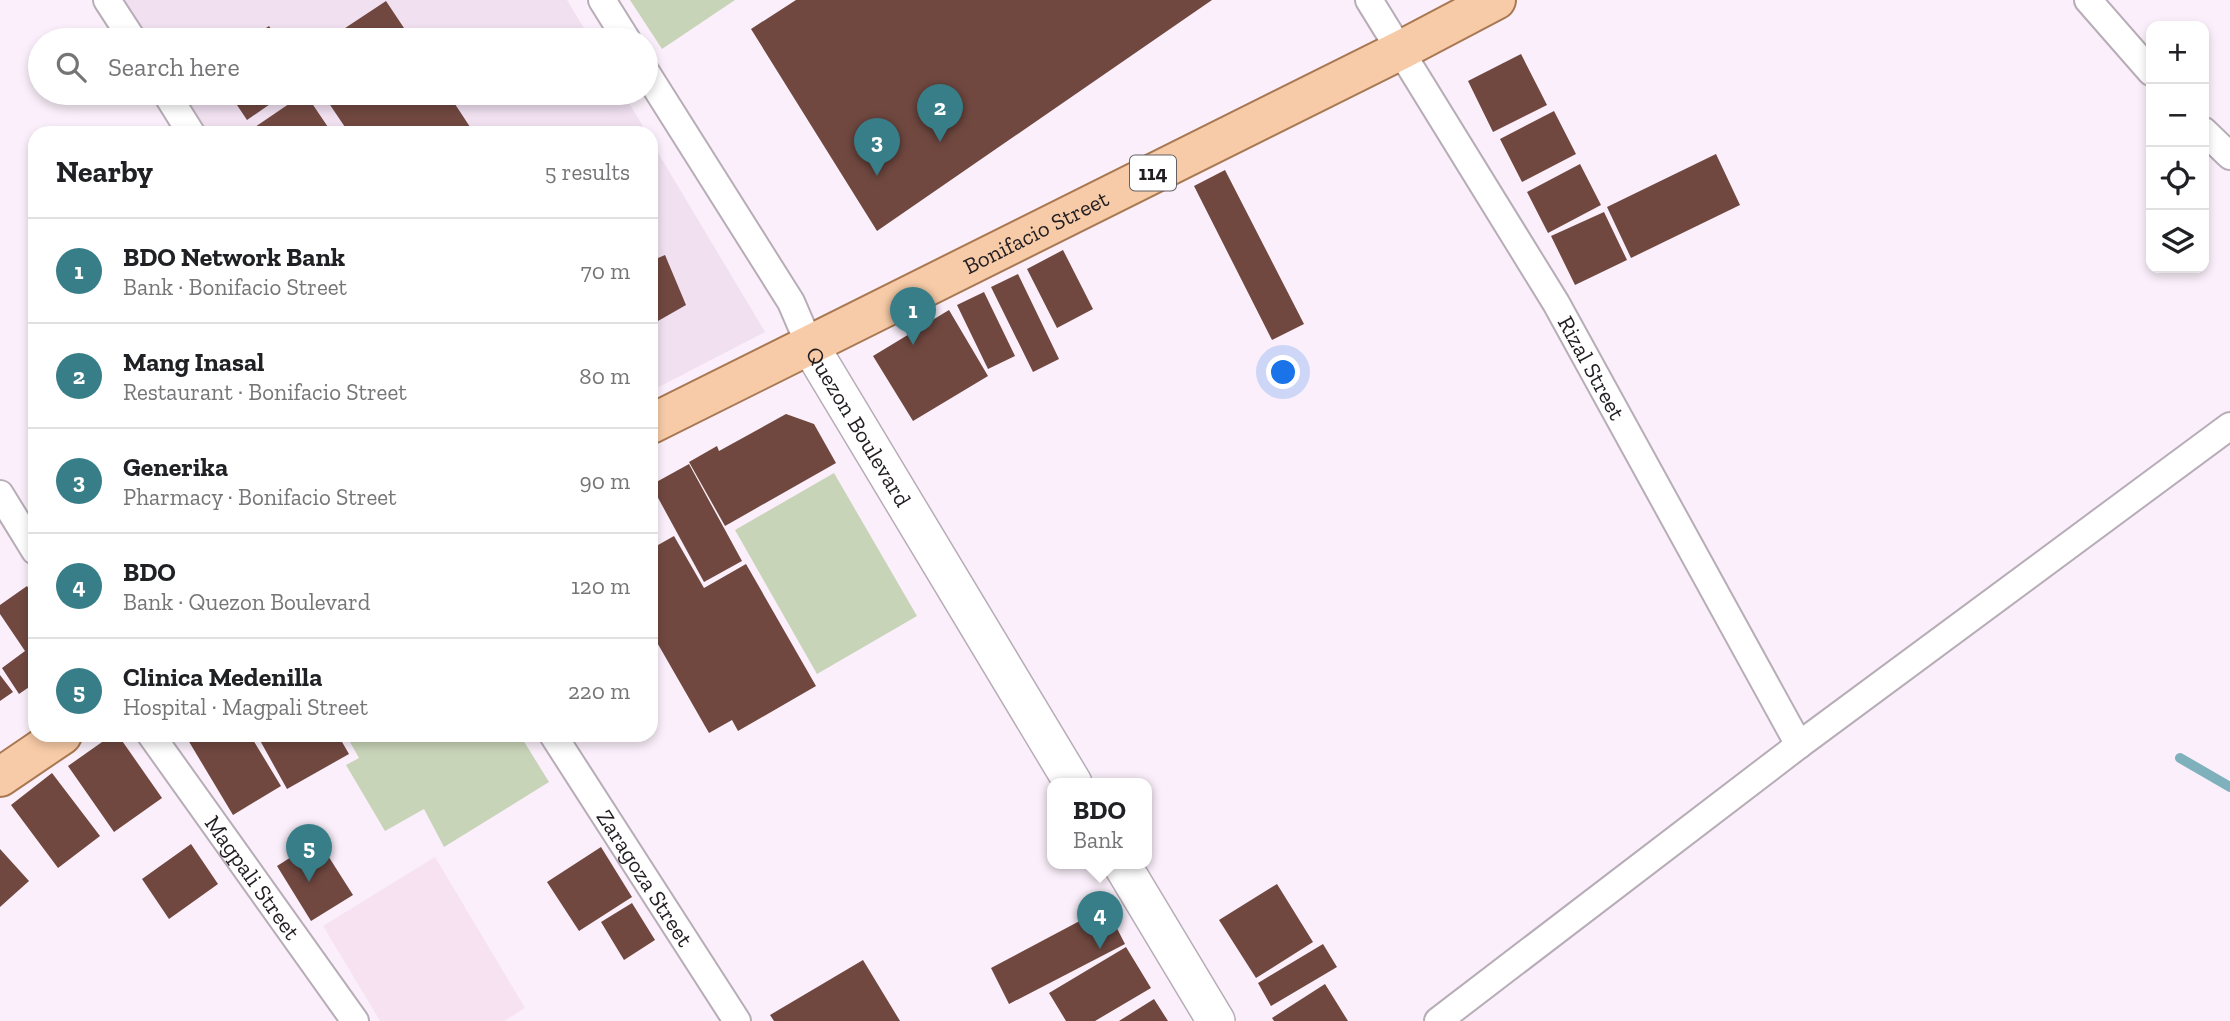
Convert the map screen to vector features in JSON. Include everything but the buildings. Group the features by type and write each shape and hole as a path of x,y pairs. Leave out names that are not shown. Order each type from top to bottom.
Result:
{"main road":[{"name":"Bonifacio Street","path":"658,421 1496,0"},
{"name":"Quezon Boulevard","path":"810,346 1070,778"},
{"path":"0,777 52,742"},
{"path":"1125,869 1216,1021"}],"street":[{"path":"107,0 125,28"},
{"path":"602,0 619,28"},
{"name":"Rizal Street","path":"1369,0 1556,303 1799,745"},
{"path":"2088,0 2146,66"},
{"name":"Quezon Boulevard","path":"658,91 791,302 810,346"},
{"path":"174,105 187,126"},
{"path":"2209,136 2230,156"},
{"path":"1438,1021 1799,745 2230,426"},
{"path":"0,494 28,540"},
{"name":"Magpali Street","path":"156,742 355,1021"},
{"name":"Zaragoza Street","path":"558,742 737,1021"}],"shaded area":[{"path":"121,0 567,0 584,28 138,28"},
{"path":"187,105 630,105 643,126 200,126"},
{"path":"658,153 765,332 658,387"},
{"path":"435,857 525,1008 504,1021 380,1021 323,926"}],"green space":[{"path":"630,0 735,0 662,49 658,43 658,28 648,28"},
{"path":"834,473 917,616 817,674 735,530"},
{"path":"350,742 524,742 549,782 444,847 424,809 385,831 346,765 359,758"}],"waterway":[{"path":"2180,758 2230,787"}],"place":[{"name":"Mang Inasal","path":"940,142"},
{"name":"Generika","path":"877,176"},
{"name":"BDO Network Bank","path":"913,345"},
{"name":"Clinica Medenilla","path":"309,882"},
{"name":"BDO","path":"1100,949"}]}
